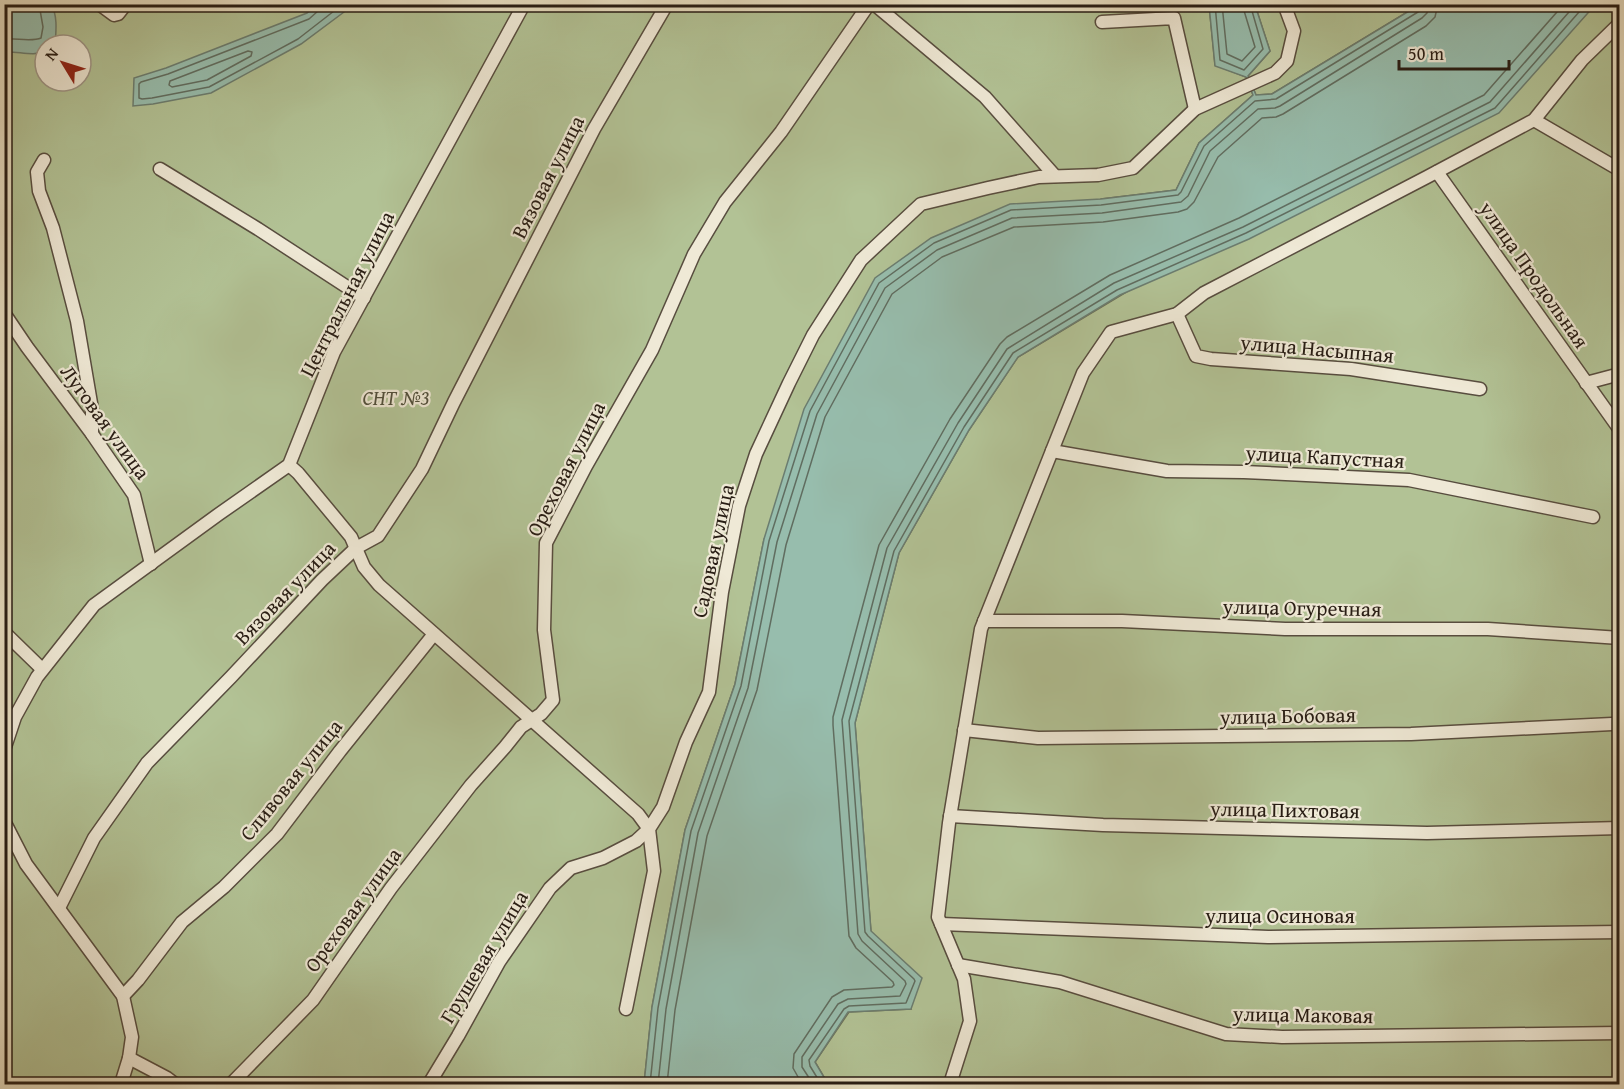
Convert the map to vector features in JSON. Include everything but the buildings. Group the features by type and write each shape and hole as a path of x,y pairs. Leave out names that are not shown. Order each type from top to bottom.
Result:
{"street":[{"path":"99,4 114,15 118,14 126,4"},
{"name":"Центральная улица","path":"289,465 334,352 524,4"},
{"name":"Вязовая улица","path":"59,908 94,838 147,764 322,580 356,548 378,536 422,469 594,129 667,4"},
{"name":"Ореховая улица","path":"231,1084 313,1000 391,888 471,785 521,727 540,714 553,700 544,630 546,543 586,466 652,350 694,254 704,237 725,202 781,132 869,4"},
{"path":"874,4 985,97 1055,176"},
{"name":"Садовая улица","path":"649,830 663,807 686,742 709,692 722,592 739,506 756,454 813,335 861,260 921,204 1039,177 1098,175 1132,168 1195,109 1275,73 1287,61 1294,31 1284,4"},
{"path":"1102,22 1174,18 1195,109"},
{"path":"950,1084 970,1021 964,978 938,916 950,816 981,629 1083,373 1111,333 1177,314 1204,293 1534,120 1582,60 1620,23"},
{"path":"1534,120 1620,170"},
{"path":"44,160 37,172 39,191 53,228 77,321 92,409 92,434"},
{"path":"160,169 364,298"},
{"name":"улица Продольная","path":"1437,172 1620,430"},
{"name":"Луговая улица","path":"4,313 134,495 151,564"},
{"name":"улица Насыпная","path":"1177,314 1196,356 1351,369 1480,388"},
{"path":"1586,383 1620,374"},
{"name":"улица Капустная","path":"1052,451 1167,471 1244,472 1408,480 1593,517"},
{"path":"4,750 15,717 42,669 94,605 289,465 351,537 364,567 379,585 638,814 649,830 654,871 626,1009"},
{"name":"улица Огуречная","path":"984,621 1122,621 1285,629 1488,629 1620,638"},
{"path":"4,632 42,669"},
{"name":"Сливовая улица","path":"123,996 182,922 224,887 277,834 434,634"},
{"name":"улица Бобовая","path":"964,730 1050,738 1411,734 1612,724"},
{"name":"улица Пихтовая","path":"950,816 1103,825 1427,833 1620,828"},
{"path":"4,821 26,864 123,996 132,1037 129,1059 121,1084"},
{"name":"Грушевая улица","path":"429,1084 499,962 550,888 571,868 603,858 636,842 649,830"},
{"name":"улица Осиновая","path":"941,924 1268,937 1620,932"},
{"name":"улица Маковая","path":"958,965 1060,982 1226,1034 1282,1037 1620,1034"},
{"path":"129,1059 175,1084"}],"green space":[{"name":"СНТ №3","path":"5,5 1209,5 1215,65 1246,77 1253,95 1199,143 1176,190 1101,199 764,539 735,684 685,830 652,1007 644,1084 5,1084"},
{"path":"1255,5 1419,5 1272,94 1256,95 1248,76 1270,51"},
{"path":"1595,5 1619,5 1619,1084 828,1084 815,1062 849,1012 911,1009 871,932 855,723 899,553 969,430 1018,357 1580,20"}],"water":[{"path":"5,4 51,5 56,19 56,33 33,33 33,54 5,52"},
{"path":"316,4 350,5 301,44 211,93 133,106 134,78 166,68 307,13"},
{"path":"1209,5 1255,5 1270,51 1248,76 1256,95 1272,94 1419,5 1595,5 1499,113 1249,239 1120,295 1018,357 969,430 899,553 855,723 871,931 922,978 911,1009 848,1012 815,1062 828,1084 644,1084 652,1007 685,830 735,684 764,539 804,409 875,278 931,238 1010,204 1101,199 1176,190 1199,143 1253,95 1246,77 1215,66"}]}
